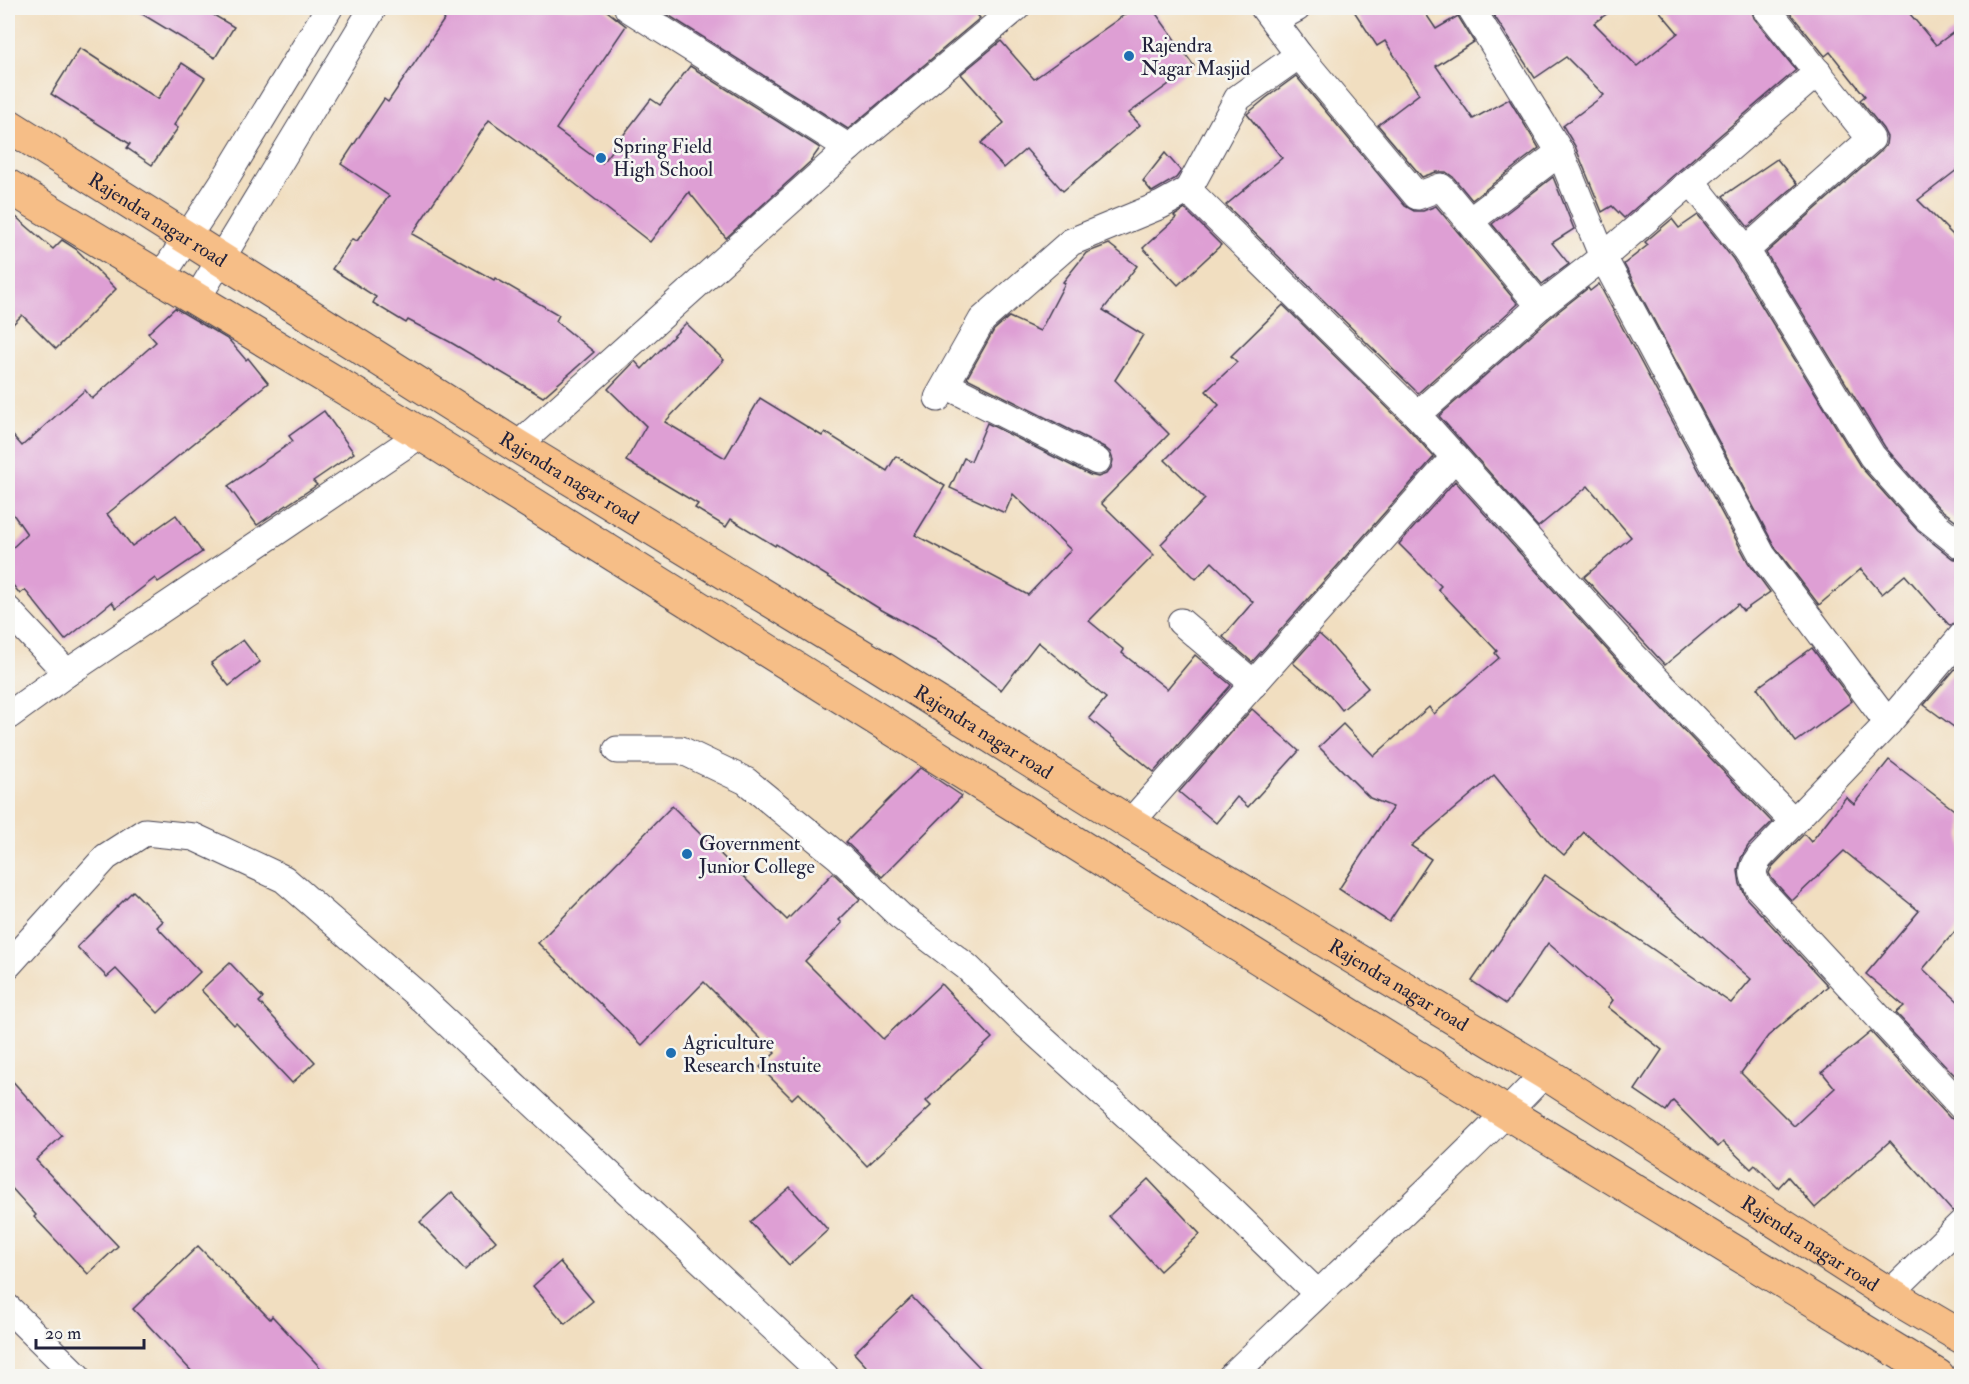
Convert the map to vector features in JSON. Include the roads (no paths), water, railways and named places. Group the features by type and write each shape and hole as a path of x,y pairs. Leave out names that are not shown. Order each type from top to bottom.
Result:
{"main road":[{"name":"Rajendra nagar road","path":"8,125 517,446 869,660 1130,823 1545,1073 1889,1294 1962,1337"},
{"name":"Rajendra nagar road","path":"8,186 421,434 1507,1113 1938,1377"}],"street":[{"path":"161,277 222,184 329,8"},
{"path":"196,300 373,8"},
{"path":"1471,8 1560,152 1603,256 1762,555 1888,723"},
{"path":"1746,250 1871,139 1766,8"},
{"path":"517,446 849,148 1008,10"},
{"path":"642,11 849,148"},
{"path":"1278,12 1299,55 1417,196 1441,187 1540,306"},
{"path":"1097,461 942,392 982,320 1071,242 1161,205 1188,190 1238,98 1299,55"},
{"path":"1417,415 1540,306 1603,256 1818,72"},
{"path":"1470,221 1560,152"},
{"path":"1691,181 1746,250 1872,456 1928,519 1962,546"},
{"path":"222,184 255,204"},
{"path":"1188,190 1417,415 1630,652 1794,822"},
{"path":"8,716 66,673 421,434"},
{"path":"1130,823 1455,457"},
{"path":"8,610 66,673"},
{"path":"1181,622 1254,684"},
{"path":"1962,636 1888,723 1753,867 1752,876 1759,888 1962,1107"},
{"path":"616,750 681,750 746,781 839,857 900,916 967,967 1028,1026 1223,1202 1317,1293"},
{"path":"8,965 106,857 145,832 194,837 284,879 422,999 825,1377"},
{"path":"1232,1377 1507,1113 1545,1073"},
{"path":"1889,1294 1962,1223"},
{"path":"8,1308 77,1377"}],"place":[{"name":"Rajendra Nagar Masjid","path":"1129,56"},
{"name":"Spring Field High School","path":"601,158"},
{"name":"Government Junior College","path":"687,854"},
{"name":"Agriculture Research Instuite","path":"671,1053"}]}
